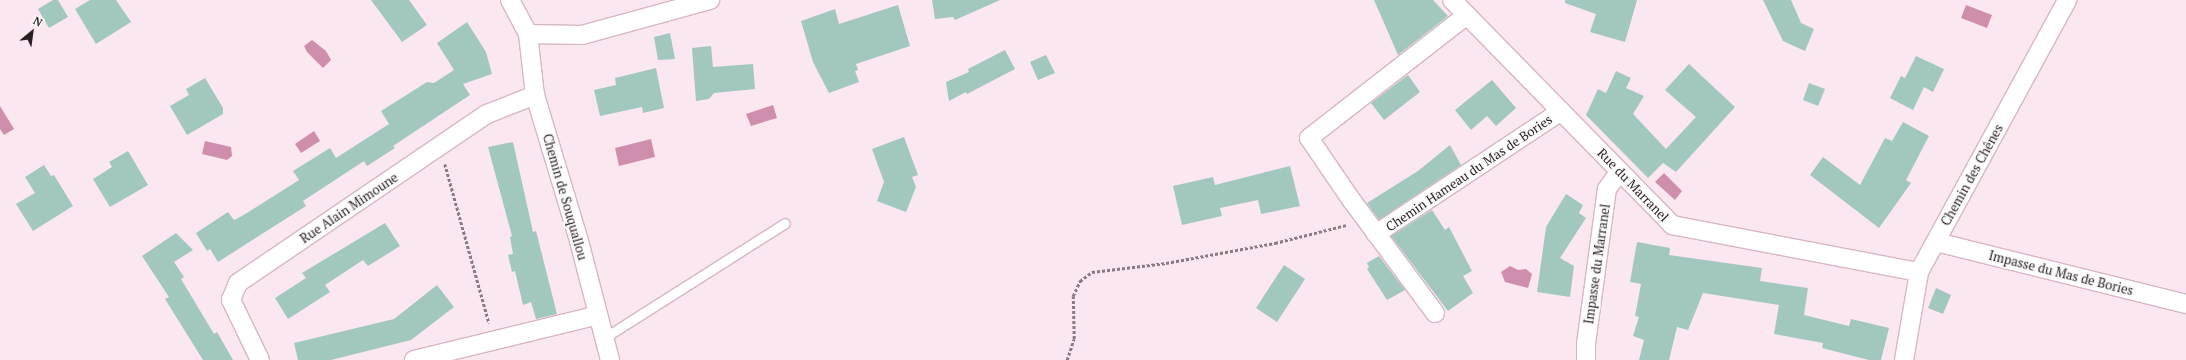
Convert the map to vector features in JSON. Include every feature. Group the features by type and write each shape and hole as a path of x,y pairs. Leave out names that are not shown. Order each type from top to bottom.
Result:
{"street":[{"path":"510,0 528,34 582,34 710,0"},
{"name":"Rue du Marranel","path":"1452,0 1672,225 1919,272"},
{"name":"Chemin des Chênes","path":"1904,360 1919,272 2067,0"},
{"name":"Chemin Hameau du Mas de Bories","path":"1435,312 1376,234 1309,138 1467,15"},
{"name":"Chemin de Souquallou","path":"528,34 535,94 579,241 610,360"},
{"name":"Rue Alain Mimoune","path":"260,360 231,300 238,283 487,114 535,94"},
{"name":"Chemin Hameau du Mas de Bories","path":"1376,234 1561,111"},
{"name":"Impasse du Marranel","path":"1586,360 1586,344 1607,189 1620,171"},
{"name":"Impasse du Mas de Bories","path":"1936,242 2186,304"},
{"path":"414,360 598,314"}],"lane":[{"path":"604,338 785,223"}],"path":[{"path":"440,146 494,340"},
{"name":"Chemin Hameau du Mas de Bories","path":"1067,360 1074,339 1073,296 1080,281 1092,272 1166,264 1275,243 1366,219"}],"shaded area":[{"path":"1966,5 1992,15 1987,28 1961,18"},
{"path":"312,40 326,51 331,60 323,68 307,52 304,46"},
{"path":"773,105 777,118 751,126 746,114"},
{"path":"0,106 14,129 4,135 0,129"},
{"path":"314,131 320,141 301,153 295,144"},
{"path":"651,139 655,157 619,166 615,148"},
{"path":"205,141 231,147 232,156 227,160 202,154"},
{"path":"1664,173 1682,191 1675,200 1655,182"},
{"path":"1510,266 1518,270 1526,269 1532,274 1528,288 1505,282 1501,272"}],"building":[{"path":"53,0 58,0 68,17 49,28 38,9"},
{"path":"90,0 116,0 131,22 96,44 75,9"},
{"path":"371,0 409,0 427,25 402,42"},
{"path":"932,0 1000,0 955,20 953,17 935,19"},
{"path":"1374,0 1433,0 1448,16 1398,55"},
{"path":"1565,0 1637,0 1625,42 1590,32 1596,14 1565,3"},
{"path":"1763,0 1791,0 1801,23 1814,29 1805,51 1783,41"},
{"path":"898,5 910,46 856,64 858,70 855,71 859,82 829,93 813,62 801,21 835,9 839,24"},
{"path":"467,22 486,52 492,74 463,84 470,95 393,146 395,148 367,166 364,161 303,201 306,206 218,262 210,249 207,251 196,233 228,212 234,220 242,216 299,180 293,171 330,148 336,158 389,124 381,111 427,82 434,83 454,70 437,43"},
{"path":"670,33 675,59 658,60 654,37"},
{"path":"711,46 713,67 753,64 755,89 714,93 709,99 696,101 692,48"},
{"path":"1005,50 1015,69 967,94 966,92 949,101 946,82 969,72 968,69"},
{"path":"1046,55 1055,73 1038,80 1030,62"},
{"path":"1916,56 1944,69 1933,92 1924,87 1913,110 1890,98 1901,76 1905,78"},
{"path":"1689,64 1735,107 1676,172 1663,163 1648,178 1586,115 1598,89 1606,93 1616,71 1631,78 1626,88 1644,96 1633,114 1666,149 1696,117 1665,90"},
{"path":"656,68 664,108 643,113 642,107 600,116 594,90 616,85 615,78"},
{"path":"1408,75 1420,92 1384,120 1371,103"},
{"path":"205,78 223,108 223,114 187,135 170,106 189,95 186,89"},
{"path":"1492,80 1516,108 1496,126 1487,116 1471,130 1455,110"},
{"path":"1809,83 1825,89 1818,106 1803,100"},
{"path":"1903,122 1929,136 1906,180 1911,183 1879,228 1810,175 1823,157 1860,185 1885,138 1892,141"},
{"path":"904,137 918,175 912,177 916,187 906,212 877,201 884,182 872,149"},
{"path":"513,142 533,232 536,231 557,314 536,319 531,302 523,305 515,271 512,272 508,255 513,254 510,237 512,236 488,147"},
{"path":"1450,145 1461,165 1379,220 1367,203 1418,171"},
{"path":"128,151 148,185 110,207 93,179 112,167 109,162"},
{"path":"44,165 51,176 54,175 73,206 33,231 16,204 35,193 25,177"},
{"path":"1290,166 1300,206 1261,214 1258,200 1220,208 1222,216 1182,225 1173,186 1213,177 1215,185"},
{"path":"1566,194 1583,205 1579,213 1586,218 1560,258 1574,266 1570,297 1537,292 1546,227"},
{"path":"1432,210 1445,230 1449,227 1472,271 1463,276 1473,293 1448,311 1391,236"},
{"path":"385,223 400,246 368,266 363,260 325,285 330,292 288,319 275,298 306,278 302,273"},
{"path":"176,233 193,250 174,262 184,277 181,279 214,334 217,332 233,360 203,360 165,299 169,297 142,256"},
{"path":"1637,242 1670,248 1669,255 1762,268 1760,281 1808,288 1804,315 1849,326 1851,319 1889,328 1881,360 1869,360 1822,348 1823,343 1774,334 1779,305 1703,293 1688,330 1677,327 1669,360 1639,360 1644,340 1633,336 1639,317 1635,316 1641,284 1630,282"},
{"path":"1379,256 1405,290 1387,300 1367,269 1369,267 1367,263"},
{"path":"1284,265 1305,279 1277,322 1256,308"},
{"path":"437,285 454,307 411,340 331,360 298,360 294,343 394,319"},
{"path":"1936,288 1951,295 1943,314 1928,308"}]}
